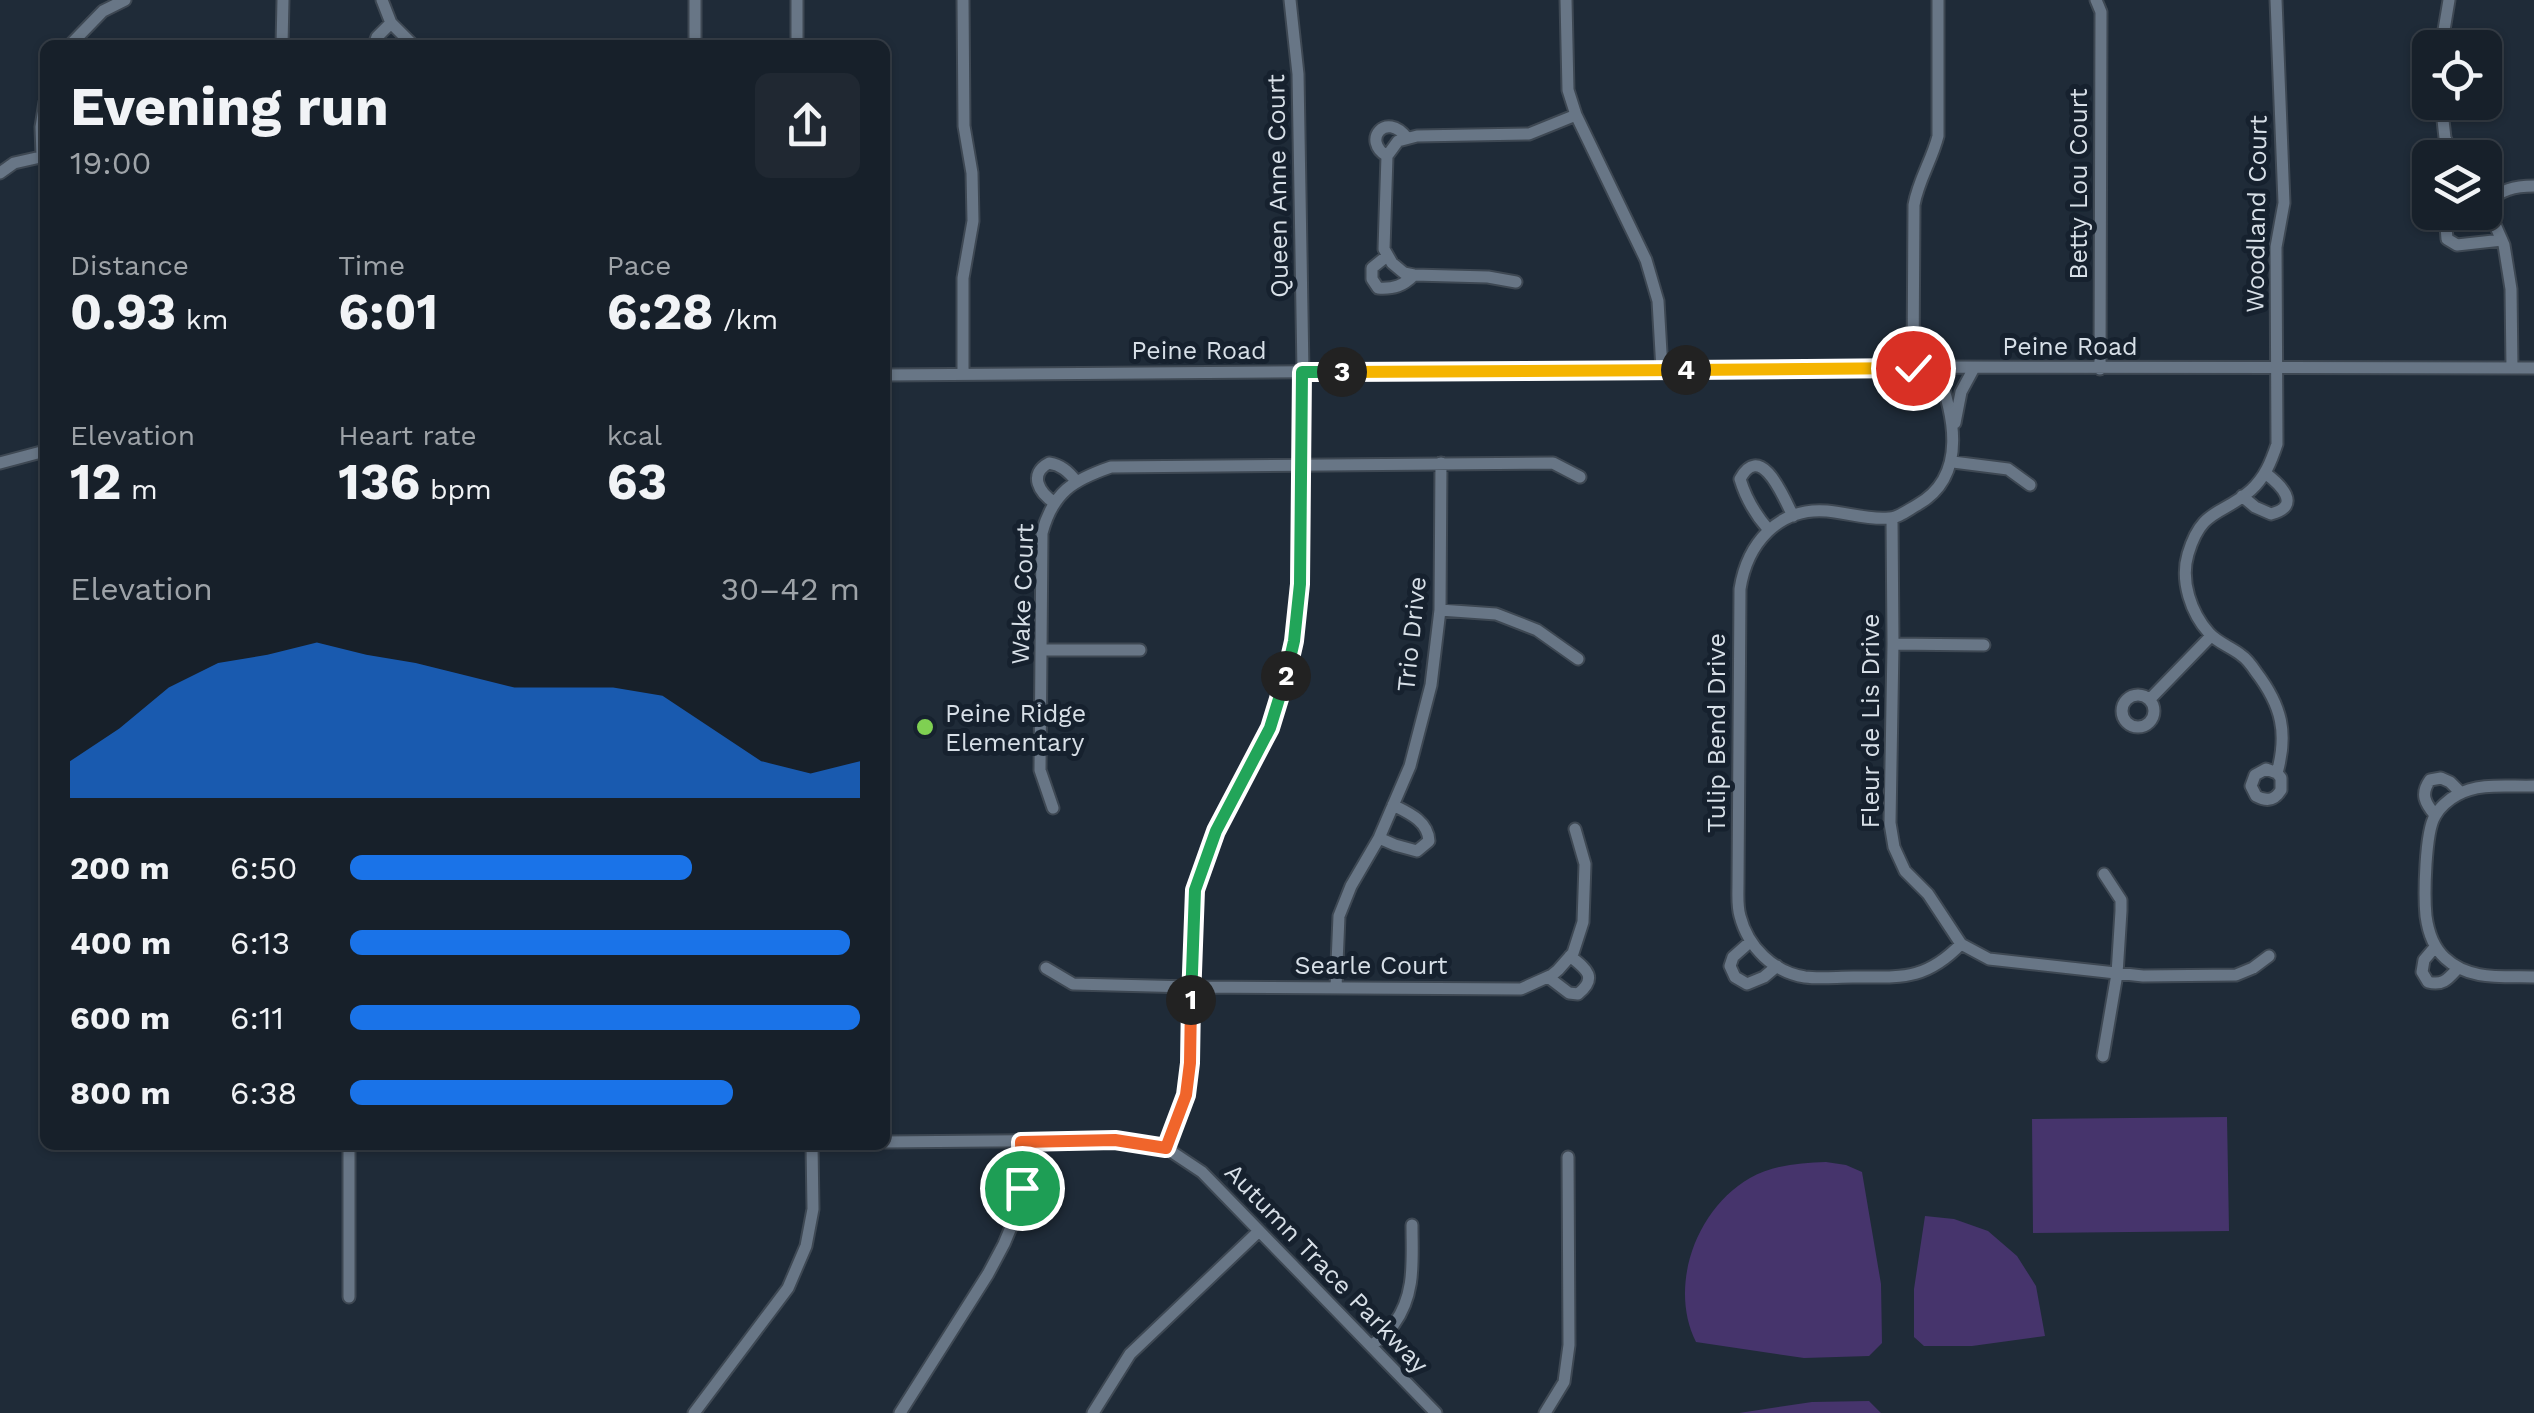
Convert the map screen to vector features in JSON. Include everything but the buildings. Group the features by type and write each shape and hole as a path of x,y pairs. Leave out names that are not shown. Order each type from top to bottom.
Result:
{"street":[{"path":"75,40 103,11 125,0"},
{"path":"282,0 282,40"},
{"path":"382,0 391,23 408,40"},
{"path":"695,0 695,40"},
{"path":"797,0 797,40"},
{"path":"963,374 964,278 973,222 972,173 964,126 964,0"},
{"name":"Queen Anne Court","path":"1166,1148 1186,1095 1190,1063 1195,890 1216,831 1270,728 1290,662 1300,584 1298,74 1290,0"},
{"path":"1566,0 1568,90 1576,116 1646,260 1658,302 1662,370"},
{"path":"1913,368 1914,205 1938,136 1938,0"},
{"name":"Betty Lou Court","path":"2096,0 2101,12 2100,369"},
{"name":"Woodland Court","path":"2266,473 2277,444 2276,247 2284,203 2276,0"},
{"path":"2444,30 2448,0"},
{"path":"376,40 391,23"},
{"path":"1516,282 1488,277 1414,275 1392,263 1384,250 1387,156 1398,141 1416,136 1529,134 1576,116"},
{"path":"1387,156 1375,146 1381,129 1395,126 1407,138"},
{"path":"0,172 14,163 40,157"},
{"path":"2502,191 2534,186"},
{"path":"2446,230 2446,239 2457,245 2502,240"},
{"path":"2498,230 2511,288 2512,368"},
{"path":"1387,256 1372,268 1372,280 1378,288 1392,289 1414,275"},
{"path":"1936,367 1953,432"},
{"name":"Peine Road","path":"890,375 1936,367 2534,368"},
{"path":"1892,519 1930,498 1952,462 1961,392 1974,368"},
{"path":"0,463 40,452"},
{"path":"1952,462 2008,469 2030,485"},
{"name":"Wake Court","path":"1055,503 1038,486 1036,476 1040,467 1048,463 1058,465 1076,481"},
{"name":"Wake Court","path":"1053,808 1040,770 1042,533 1048,511 1070,484 1111,466 1553,463 1580,478"},
{"name":"Trio Drive","path":"1336,986 1340,916 1410,766 1431,685 1440,610 1441,464"},
{"path":"1768,530 1750,505 1740,479 1752,464 1767,471 1793,516"},
{"path":"2242,496 2271,514 2283,509 2287,502 2284,488 2266,473 2249,492 2242,496 2208,518 2188,556 2186,590 2196,615 2211,636 2244,656 2270,690 2282,727 2283,750 2277,773"},
{"name":"Tulip Bend Drive","path":"1751,942 1739,913 1738,884 1743,569 1768,530 1810,510 1892,519"},
{"name":"Fleur de Lis Drive","path":"1892,519 1890,823 1894,848 1905,871 1928,894 1961,944"},
{"path":"1440,610 1496,614 1537,630 1578,659"},
{"path":"2150,699 2211,636"},
{"path":"1894,644 1984,645"},
{"path":"1042,650 1140,650"},
{"path":"2435,815 2425,802 2424,788 2430,780 2441,778 2460,792"},
{"path":"2534,786 2478,787 2460,792 2435,815 2427,837 2426,916 2435,947 2458,968 2481,976 2534,977"},
{"path":"1379,838 1417,851 1429,841 1428,832 1416,817 1393,805"},
{"path":"1570,956 1584,922 1585,864 1575,830"},
{"path":"2103,1056 2117,974 2121,900 2104,874"},
{"path":"1777,966 1747,984 1735,977 1730,966 1733,957 1751,942 1785,972 1807,977 1897,977 1922,973 1946,959 1961,944 1990,959 2143,976 2236,975 2269,956"},
{"path":"2435,947 2424,960 2422,972 2428,982 2446,982 2458,968"},
{"name":"Searle Court","path":"1046,968 1073,984 1521,989 1548,976 1570,956 1588,972 1590,980 1578,994 1569,993 1548,976"},
{"name":"Autumn Trace Parkway","path":"890,1142 1115,1140 1166,1148 1202,1172 1436,1413"},
{"path":"900,1413 1004,1244 1022,1188 1021,1142"},
{"path":"348,1150 349,1297"},
{"path":"694,1413 788,1288 806,1246 813,1209 812,1150"},
{"path":"1545,1413 1564,1382 1569,1344 1568,1157"},
{"path":"1371,1346 1394,1326 1413,1281 1412,1225"},
{"path":"1092,1413 1130,1354 1258,1231"}],"shaded area":[{"path":"2227,1117 2229,1231 2033,1233 2032,1119"},
{"path":"1826,1162 1862,1172 1881,1284 1882,1343 1869,1356 1804,1358 1696,1342 1688,1320 1687,1274 1692,1251 1715,1209 1750,1178 1768,1170"},
{"path":"1925,1216 1954,1219 1988,1231 2017,1256 2036,1286 2045,1336 1972,1346 1924,1346 1914,1337 1914,1289"},
{"path":"1869,1401 1881,1413 1739,1413 1812,1402"}],"place":[{"name":"Peine Ridge Elementary","path":"925,727"}],"route":[{"path":"1022,1188 1021,1142 1115,1140 1166,1148 1186,1095 1195,890 1216,831 1270,728 1294,641 1300,584 1302,372 1913,368"}]}
